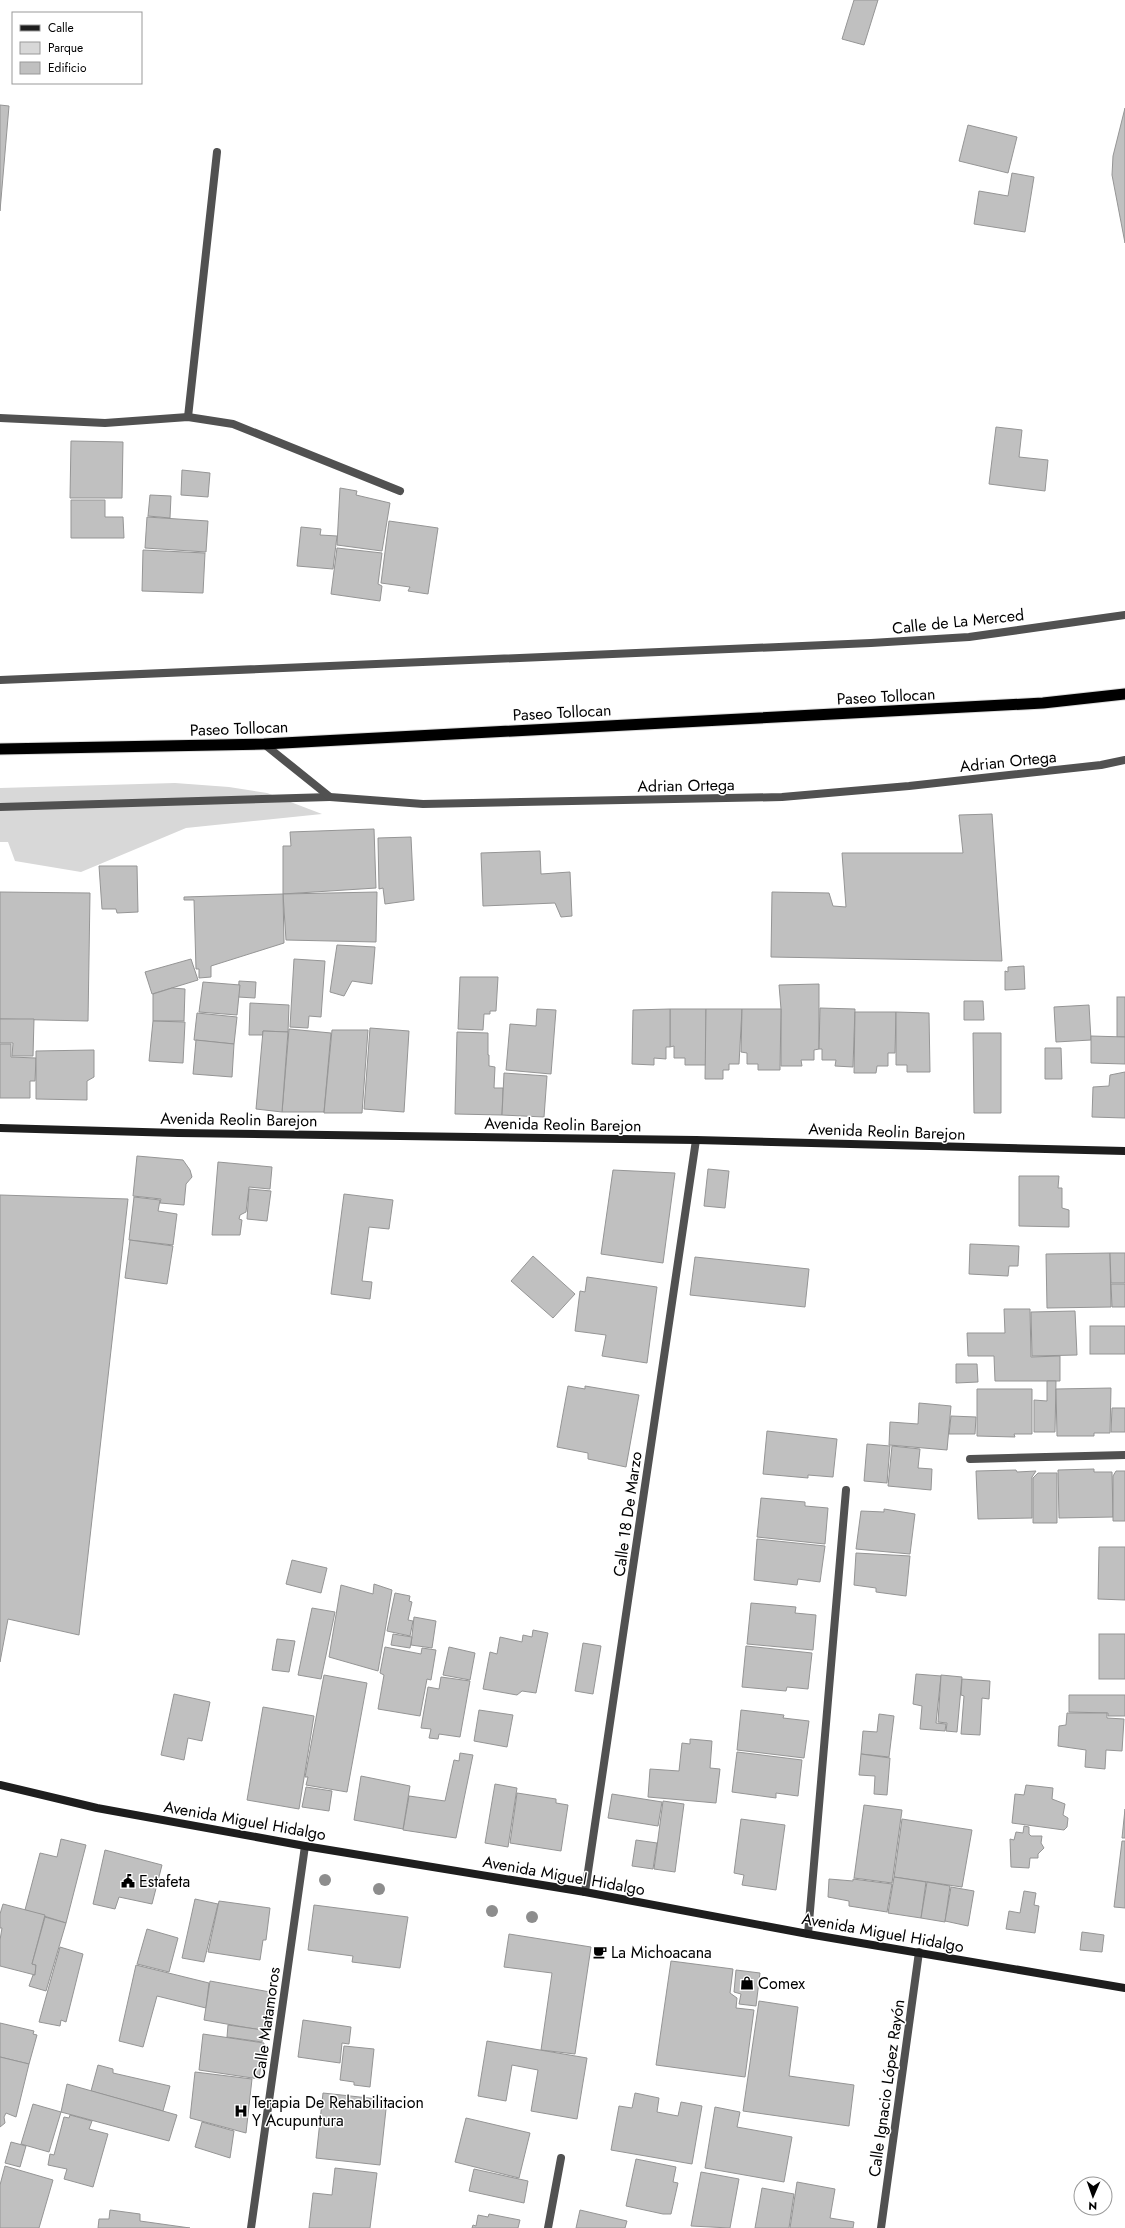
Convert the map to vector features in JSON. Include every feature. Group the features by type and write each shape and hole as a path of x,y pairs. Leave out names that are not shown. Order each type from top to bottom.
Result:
{"highway":[{"name":"Paseo Tollocan","path":"0,749 264,744 1043,703 1125,694"}],"main road":[{"name":"Avenida Reolin Barejon","path":"0,1128 178,1133 696,1140 1125,1151"},
{"name":"Avenida Miguel Hidalgo","path":"0,1785 97,1808 305,1846 585,1892 808,1934 1125,1988"}],"street":[{"path":"188,417 217,152"},
{"path":"0,418 105,423 188,417 233,424 400,491"},
{"name":"Calle de La Merced","path":"0,680 794,645 871,643 969,637 1125,614"},
{"path":"264,744 330,797"},
{"name":"Adrian Ortega","path":"0,806 330,797 423,804 782,797 909,786 1100,765 1125,760"},
{"name":"Calle 18 De Marzo","path":"585,1892 696,1140"},
{"path":"970,1459 1125,1455"},
{"path":"808,1934 846,1490"},
{"name":"Calle Matamoros","path":"251,2228 305,1846"},
{"name":"Calle Ignacio López Rayón","path":"881,2228 920,1952"},
{"path":"548,2228 561,2158"}],"green space":[{"path":"175,783 229,787 267,793 322,814 186,828 81,872 15,861 8,842 0,842 0,788"}],"building":[{"path":"854,0 878,0 864,45 842,39"},
{"path":"0,105 9,106 0,211"},
{"path":"1125,108 1125,243 1112,175 1113,156"},
{"path":"968,125 1017,137 1008,173 959,161"},
{"path":"1012,173 1034,177 1025,232 974,224 979,191 1008,196"},
{"path":"996,427 1022,430 1019,457 1048,460 1045,491 989,484"},
{"path":"71,441 123,442 122,498 70,498"},
{"path":"182,470 210,473 208,497 181,495"},
{"path":"340,488 357,491 356,495 390,503 382,551 337,545"},
{"path":"150,495 171,496 170,518 148,516"},
{"path":"71,500 105,500 105,517 123,517 124,538 71,538"},
{"path":"147,517 208,521 206,552 145,548"},
{"path":"389,521 438,528 428,594 408,591 410,587 381,583"},
{"path":"301,527 321,529 320,535 337,536 333,569 297,566"},
{"path":"337,548 382,553 378,584 382,586 380,601 331,594"},
{"path":"143,550 205,553 203,593 142,591"},
{"path":"992,814 1002,961 771,957 772,892 829,893 833,906 846,907 842,853 963,853 959,815"},
{"path":"374,829 376,888 283,894 283,846 291,846 290,832"},
{"path":"411,837 414,900 385,904 383,888 379,889 378,838"},
{"path":"540,851 541,874 570,872 572,916 561,917 555,903 483,906 481,853"},
{"path":"99,866 137,866 138,912 117,913 116,909 102,909"},
{"path":"0,892 90,893 88,1021 0,1019"},
{"path":"377,892 376,942 286,940 283,894"},
{"path":"283,894 284,943 211,966 211,977 199,978 199,969 196,969 194,900 184,900 184,897"},
{"path":"337,945 375,947 372,984 352,981 344,996 330,992"},
{"path":"191,959 198,980 152,994 145,972"},
{"path":"294,959 325,961 321,1017 309,1016 308,1028 290,1027"},
{"path":"1024,966 1025,989 1005,990 1005,971 1008,972 1008,967"},
{"path":"460,977 498,977 496,1011 490,1011 490,1014 484,1014 483,1030 458,1029"},
{"path":"239,981 256,982 255,998 238,997"},
{"path":"203,982 240,985 237,1015 199,1012"},
{"path":"819,984 819,1049 814,1050 814,1060 801,1060 802,1066 781,1066 781,1009 779,985"},
{"path":"172,988 185,989 184,1021 153,1021 153,994"},
{"path":"1117,997 1125,997 1125,1037 1117,1037"},
{"path":"964,1001 983,1001 984,1020 964,1020"},
{"path":"250,1003 289,1005 288,1032 263,1031 263,1035 249,1035"},
{"path":"1089,1005 1091,1040 1056,1042 1054,1007"},
{"path":"820,1008 855,1009 853,1067 835,1066 836,1060 822,1060 822,1049 819,1049"},
{"path":"537,1009 556,1010 551,1074 506,1070 510,1024 536,1026"},
{"path":"670,1009 706,1009 706,1065 685,1065 685,1058 674,1058 674,1046 670,1047"},
{"path":"670,1009 670,1047 666,1047 666,1059 654,1058 654,1065 632,1064 633,1010"},
{"path":"706,1009 742,1009 739,1064 729,1064 729,1070 723,1070 723,1079 705,1079"},
{"path":"742,1009 781,1009 780,1070 758,1070 758,1064 747,1064 747,1053 741,1052"},
{"path":"855,1012 896,1012 895,1053 888,1053 888,1066 877,1066 876,1073 854,1073"},
{"path":"896,1012 929,1013 930,1072 907,1072 907,1065 896,1065"},
{"path":"197,1013 237,1017 234,1044 194,1040"},
{"path":"0,1019 34,1019 33,1056 12,1056 13,1043 0,1043"},
{"path":"153,1021 185,1022 183,1063 149,1061"},
{"path":"370,1028 409,1031 404,1112 364,1109"},
{"path":"289,1029 331,1033 324,1112 282,1112"},
{"path":"332,1030 368,1030 362,1113 324,1113"},
{"path":"263,1031 288,1032 282,1112 256,1109"},
{"path":"457,1032 488,1033 489,1066 495,1067 494,1088 503,1088 502,1115 455,1114"},
{"path":"973,1033 1001,1033 1001,1113 974,1113"},
{"path":"1091,1036 1125,1037 1125,1064 1091,1063"},
{"path":"196,1040 234,1044 232,1077 193,1074"},
{"path":"0,1044 11,1044 11,1057 36,1058 35,1081 30,1081 30,1098 0,1098"},
{"path":"1045,1048 1061,1048 1062,1079 1045,1079"},
{"path":"94,1050 94,1077 87,1081 87,1100 36,1099 36,1051"},
{"path":"1125,1072 1125,1118 1092,1117 1093,1087 1109,1086 1110,1075"},
{"path":"504,1073 547,1076 544,1117 502,1115"},
{"path":"137,1156 183,1160 190,1170 192,1177 186,1184 184,1205 160,1203 161,1199 133,1196"},
{"path":"218,1162 272,1167 270,1189 249,1187 246,1212 240,1215 239,1219 242,1220 240,1235 212,1235"},
{"path":"708,1169 729,1171 725,1208 704,1206"},
{"path":"613,1170 675,1173 663,1263 601,1254"},
{"path":"1019,1176 1059,1176 1058,1188 1062,1188 1062,1208 1069,1210 1069,1227 1019,1226"},
{"path":"249,1189 271,1191 267,1221 247,1219"},
{"path":"344,1194 393,1200 389,1229 369,1227 362,1281 372,1282 370,1299 331,1294"},
{"path":"0,1195 128,1199 79,1635 8,1619 0,1662"},
{"path":"134,1197 160,1200 158,1211 177,1214 173,1245 129,1240"},
{"path":"130,1240 173,1246 167,1284 125,1278"},
{"path":"970,1244 1019,1246 1018,1266 1009,1266 1008,1276 969,1274"},
{"path":"1110,1253 1111,1307 1047,1308 1046,1254"},
{"path":"1110,1253 1125,1253 1125,1283 1111,1283"},
{"path":"533,1256 575,1294 553,1318 511,1281"},
{"path":"695,1257 809,1269 805,1307 690,1295"},
{"path":"587,1277 657,1287 647,1363 602,1356 606,1335 575,1331 580,1291 585,1292"},
{"path":"1111,1284 1125,1284 1125,1307 1112,1307"},
{"path":"1004,1309 1030,1309 1031,1357 1060,1356 1060,1381 995,1381 994,1356 968,1356 967,1333 1005,1333"},
{"path":"1075,1311 1077,1355 1032,1356 1031,1312"},
{"path":"1090,1326 1125,1326 1125,1354 1090,1354"},
{"path":"956,1364 977,1364 978,1382 956,1383"},
{"path":"1047,1381 1056,1381 1055,1432 1034,1432 1034,1400 1047,1401"},
{"path":"568,1386 585,1389 585,1386 639,1395 626,1467 588,1459 588,1453 557,1447"},
{"path":"1111,1388 1110,1433 1094,1433 1094,1436 1057,1436 1056,1389"},
{"path":"977,1389 1032,1389 1032,1434 1014,1434 1015,1437 977,1436"},
{"path":"919,1403 951,1406 947,1450 889,1445 890,1422 918,1424"},
{"path":"1112,1408 1125,1408 1125,1432 1111,1432"},
{"path":"951,1416 976,1417 975,1434 949,1434"},
{"path":"767,1431 837,1439 833,1477 808,1475 808,1478 763,1474"},
{"path":"867,1444 890,1446 887,1483 864,1481"},
{"path":"892,1446 920,1449 918,1468 932,1469 931,1490 888,1486"},
{"path":"1094,1469 1094,1472 1112,1472 1113,1517 1059,1518 1058,1470"},
{"path":"1016,1470 1017,1472 1036,1471 1032,1477 1032,1518 978,1519 976,1471"},
{"path":"1116,1471 1125,1471 1125,1521 1113,1521 1113,1476"},
{"path":"1038,1473 1057,1473 1057,1523 1033,1523 1033,1478"},
{"path":"761,1498 805,1502 805,1506 828,1508 825,1544 757,1537"},
{"path":"884,1509 915,1514 910,1554 856,1549 861,1511 884,1512"},
{"path":"757,1539 825,1546 820,1582 798,1579 797,1585 754,1580"},
{"path":"1099,1547 1125,1547 1125,1600 1098,1599"},
{"path":"856,1553 910,1556 906,1596 876,1592 876,1588 854,1585"},
{"path":"292,1560 327,1568 321,1593 286,1584"},
{"path":"374,1584 392,1590 378,1671 329,1657 341,1585 373,1594"},
{"path":"395,1593 410,1596 409,1601 412,1602 408,1620 413,1621 410,1636 387,1631"},
{"path":"751,1603 796,1607 795,1613 816,1615 813,1650 747,1644"},
{"path":"312,1608 335,1612 321,1679 298,1675"},
{"path":"414,1617 436,1621 432,1648 411,1645"},
{"path":"533,1630 548,1633 536,1693 522,1691 517,1695 483,1689 490,1652 497,1654 500,1637 522,1642 523,1635 532,1637"},
{"path":"393,1634 412,1637 410,1648 391,1645"},
{"path":"1099,1634 1125,1634 1125,1679 1099,1679"},
{"path":"277,1639 295,1641 289,1672 272,1670"},
{"path":"583,1643 601,1646 593,1694 575,1691"},
{"path":"746,1646 812,1653 808,1689 787,1687 786,1691 742,1687"},
{"path":"385,1647 421,1654 422,1648 436,1650 431,1680 427,1679 420,1716 378,1709 384,1675 380,1673"},
{"path":"449,1647 475,1653 470,1680 443,1675"},
{"path":"916,1674 941,1676 936,1723 946,1724 945,1731 920,1729 922,1706 913,1704"},
{"path":"324,1675 367,1683 347,1792 306,1785 308,1777 305,1777"},
{"path":"941,1675 962,1677 957,1732 946,1731 947,1723 938,1722"},
{"path":"441,1677 470,1681 460,1737 439,1734 438,1739 429,1738 431,1729 421,1728 428,1687 439,1689"},
{"path":"962,1679 990,1681 989,1699 982,1698 980,1735 961,1734 964,1696 961,1695"},
{"path":"174,1694 210,1702 202,1741 188,1738 184,1760 161,1755"},
{"path":"1069,1695 1125,1695 1125,1716 1108,1716 1108,1713 1069,1712"},
{"path":"263,1707 314,1716 299,1809 247,1800"},
{"path":"479,1710 513,1715 507,1747 474,1741"},
{"path":"741,1710 784,1715 783,1718 809,1721 804,1758 737,1750"},
{"path":"1067,1713 1107,1713 1107,1718 1124,1719 1122,1751 1106,1750 1105,1769 1085,1767 1086,1750 1058,1746 1059,1726 1066,1725"},
{"path":"879,1714 894,1716 889,1757 861,1754 863,1731 877,1732"},
{"path":"690,1739 712,1741 710,1768 720,1769 716,1803 648,1797 650,1769 679,1771 682,1743 690,1744"},
{"path":"737,1752 802,1760 798,1796 776,1793 776,1798 732,1792"},
{"path":"460,1753 473,1755 456,1838 403,1830 409,1796 445,1801 454,1760 459,1761"},
{"path":"861,1754 890,1758 887,1795 874,1794 875,1776 859,1775"},
{"path":"361,1776 410,1786 403,1829 354,1820"},
{"path":"495,1784 517,1788 508,1847 485,1843"},
{"path":"1026,1785 1053,1788 1052,1799 1065,1804 1063,1815 1068,1818 1067,1827 1064,1830 1012,1823 1015,1794 1024,1795"},
{"path":"306,1787 332,1791 329,1811 302,1807"},
{"path":"517,1793 556,1799 556,1803 568,1805 561,1851 510,1843"},
{"path":"612,1794 662,1802 658,1826 608,1818"},
{"path":"663,1801 684,1804 675,1872 654,1869"},
{"path":"864,1805 902,1810 892,1883 854,1878"},
{"path":"1125,1809 1125,1838 1122,1838"},
{"path":"741,1819 785,1825 776,1890 742,1885 744,1875 734,1873"},
{"path":"902,1819 972,1830 962,1887 894,1877"},
{"path":"1024,1826 1029,1827 1029,1834 1031,1836 1042,1836 1041,1843 1044,1848 1038,1854 1038,1858 1030,1858 1029,1868 1011,1867 1010,1839 1014,1840 1016,1832 1023,1833"},
{"path":"61,1839 86,1845 66,1923 25,1910 40,1853 57,1857"},
{"path":"636,1840 657,1843 653,1869 632,1866"},
{"path":"1122,1841 1125,1841 1125,1908 1114,1907"},
{"name":"Estafeta","path":"105,1850 162,1865 152,1904 119,1897 115,1909 93,1904"},
{"path":"894,1877 926,1882 921,1918 888,1913"},
{"path":"829,1879 853,1881 853,1879 892,1884 887,1912 849,1906 849,1901 828,1897"},
{"path":"927,1882 950,1886 945,1922 921,1918"},
{"path":"951,1887 974,1891 968,1926 945,1921"},
{"path":"1024,1891 1036,1893 1034,1905 1039,1906 1035,1933 1006,1929 1009,1911 1020,1913"},
{"path":"195,1899 218,1904 204,1962 182,1958"},
{"path":"219,1901 270,1908 266,1940 263,1940 260,1960 208,1952"},
{"path":"3,1904 45,1915 32,1964 36,1965 35,1975 0,1966 0,1940 2,1928 0,1928 0,1914"},
{"path":"314,1905 408,1917 400,1968 352,1962 353,1956 308,1950"},
{"path":"45,1917 66,1923 46,1991 29,1986 33,1975 35,1975 36,1965 32,1964"},
{"path":"147,1929 178,1938 169,1972 137,1964"},
{"path":"1082,1932 1104,1935 1102,1952 1080,1950"},
{"path":"509,1934 591,1947 575,2054 541,2050 552,1973 504,1967"},
{"path":"60,1947 83,1954 66,2022 61,2020 60,2026 39,2022"},
{"path":"671,1961 733,1969 730,1993 737,1998 736,2008 754,2010 745,2077 656,2065"},
{"path":"136,1965 209,1983 206,2008 157,1996 143,2047 119,2041"},
{"name":"Comex","path":"736,1970 760,1973 756,2006 739,2004 741,1994 734,1992"},
{"path":"210,1981 270,1992 266,2031 204,2020"},
{"path":"759,2001 798,2007 789,2076 854,2085 849,2126 743,2111"},
{"path":"303,2020 351,2027 349,2044 342,2043 340,2063 298,2057"},
{"path":"0,2023 34,2031 33,2034 37,2035 29,2064 0,2057"},
{"path":"228,2025 263,2030 262,2042 227,2037"},
{"path":"203,2034 264,2043 259,2079 199,2070"},
{"path":"487,2041 587,2058 577,2119 531,2111 538,2070 512,2065 506,2101 478,2096"},
{"path":"344,2046 374,2049 370,2087 354,2085 354,2082 340,2080"},
{"path":"0,2057 29,2064 16,2117 6,2113 4,2117 5,2123 0,2127"},
{"path":"98,2065 113,2069 113,2073 170,2086 163,2111 91,2091"},
{"path":"195,2072 252,2079 246,2133 190,2118"},
{"path":"67,2084 177,2115 169,2141 61,2112"},
{"path":"323,2093 387,2100 380,2165 316,2158"},
{"path":"635,2093 659,2098 657,2112 678,2116 681,2102 702,2106 692,2164 611,2150 619,2106 632,2108"},
{"path":"33,2104 61,2112 49,2152 21,2144"},
{"path":"715,2107 740,2112 737,2127 792,2137 784,2182 705,2168"},
{"path":"70,2115 92,2121 89,2129 108,2134 93,2187 64,2179 67,2169 48,2165 50,2154 54,2155 64,2117 69,2118"},
{"path":"466,2118 530,2133 519,2178 455,2162"},
{"path":"202,2122 234,2131 230,2158 195,2147"},
{"path":"11,2142 26,2146 20,2167 5,2163"},
{"path":"636,2159 676,2167 673,2182 678,2183 671,2214 663,2214 626,2206"},
{"path":"5,2166 53,2180 39,2228 0,2228 0,2185"},
{"path":"335,2168 377,2173 370,2228 309,2228 313,2193 332,2195"},
{"path":"474,2169 528,2181 524,2203 469,2191"},
{"path":"701,2172 739,2179 730,2228 691,2226"},
{"path":"797,2182 835,2189 830,2218 854,2222 853,2228 790,2228"},
{"path":"762,2188 794,2194 789,2228 755,2228"},
{"path":"110,2210 140,2214 140,2221 190,2228 98,2228 99,2219 109,2219"},
{"path":"580,2210 627,2221 625,2228 576,2228"},
{"path":"489,2214 520,2220 518,2228 472,2228 473,2225 476,2226 478,2215 488,2217"}],"place":[{"name":"Estafeta","path":"128,1881"},
{"name":"La Michoacana","path":"600,1952"},
{"name":"Comex","path":"747,1983"},
{"name":"Terapia De Rehabilitacion Y Acupuntura","path":"241,2111"}]}
